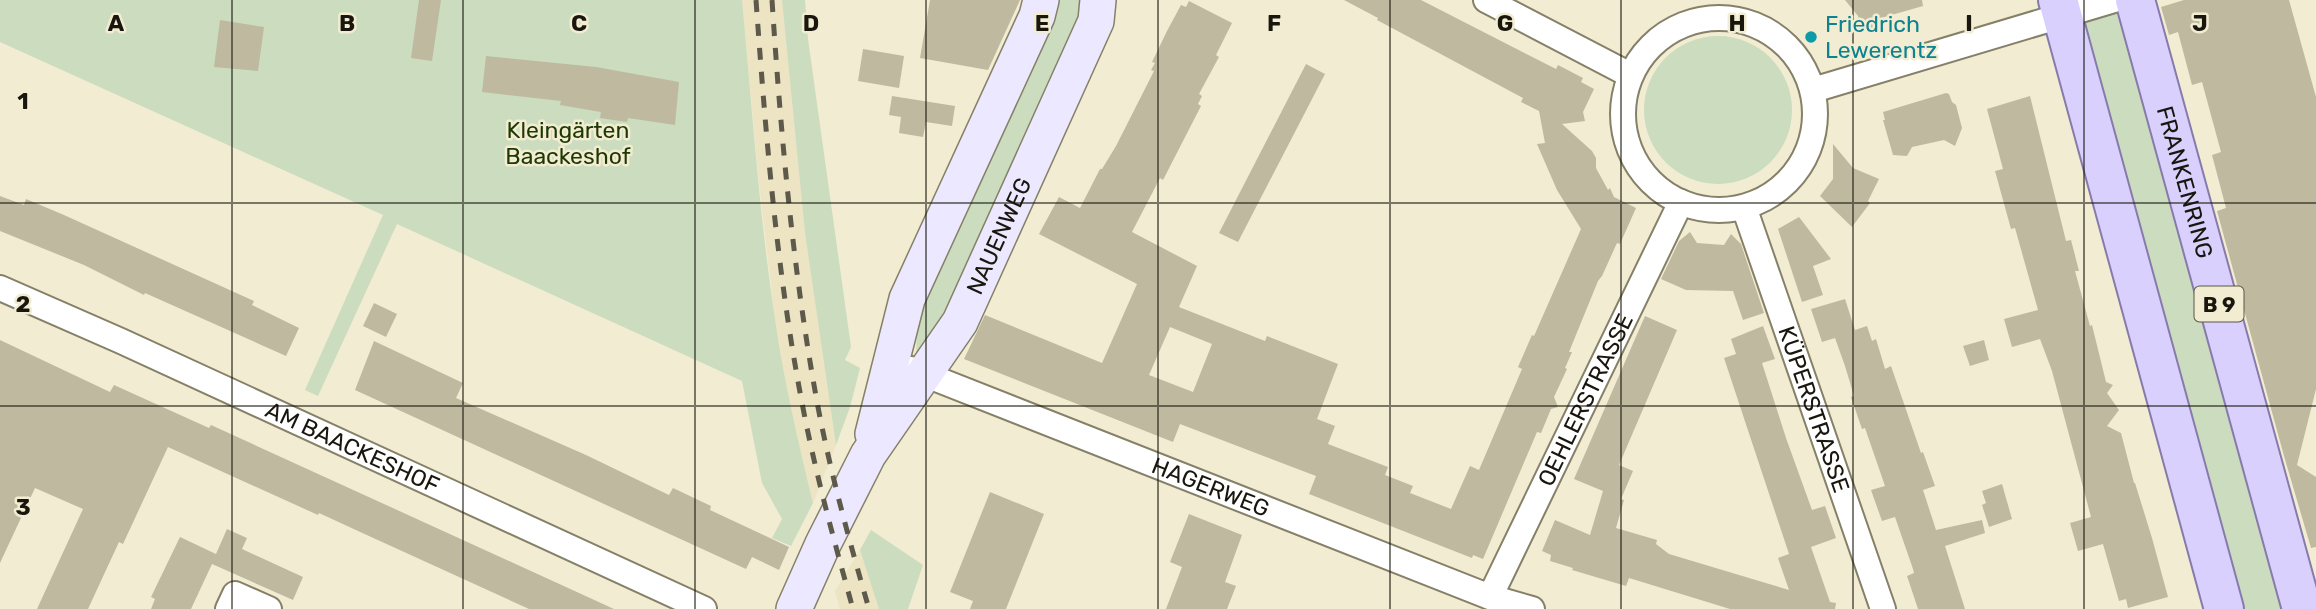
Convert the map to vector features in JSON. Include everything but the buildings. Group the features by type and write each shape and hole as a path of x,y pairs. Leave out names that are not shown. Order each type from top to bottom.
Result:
{"main road":[{"name":"FRANKENRING","path":"2135,0 2302,609"},
{"path":"2060,8 2224,609"}],"street":[{"name":"NAUENWEG","path":"868,455 907,299 1037,16 1041,0"},
{"name":"NAUENWEG","path":"794,609 868,455 960,322 1096,21 1098,0"},
{"path":"1486,0 1630,75"},
{"path":"1813,90 2060,8 2113,0"},
{"path":"1727,17 1751,22 1772,33 1790,48 1804,68 1813,90 1816,115 1812,140 1803,163 1787,183 1767,198 1744,207 1712,210 1681,202 1659,189 1642,171 1629,149 1623,125 1623,100 1630,75 1643,54 1660,37 1680,25 1703,18 1727,17"},
{"name":"OEHLERSTRASSE","path":"1490,597 1681,202"},
{"name":"KÜPERSTRASSE","path":"1744,207 1883,609"},
{"name":"AM BAACKESHOF","path":"0,288 704,609"},
{"name":"HAGERWEG","path":"891,360 1490,597 1532,609"},
{"path":"228,609 235,594 269,609"}],"shaded area":[{"path":"742,0 782,0 805,233 836,445 813,503 792,419 775,319"},
{"path":"860,550 879,609 840,609 835,591"}],"green space":[{"name":"Kleingärten Baackeshof","path":"0,0 742,0 769,279 787,388 813,503 791,546 772,538 782,519 762,483 742,381 397,224 318,396 305,390 383,215 0,42"},
{"path":"782,0 805,0 808,39 851,347 845,360 860,368 836,445 805,233"},
{"path":"1058,0 1087,0 953,306 916,355 918,302 1057,8"},
{"path":"2068,0 2115,0 2290,609 2232,609"},
{"path":"1718,36 1746,42 1770,58 1786,82 1792,110 1786,138 1770,162 1746,178 1718,184 1690,178 1666,162 1650,138 1644,110 1650,82 1666,58 1690,42"},
{"path":"871,530 923,565 908,609 879,609 860,550"}],"railway":[{"path":"756,0 774,207 795,362 815,462 853,609"},
{"path":"772,0 789,205 809,357 829,458 869,609"}],"place":[{"name":"Friedrich Lewerentz","path":"1811,37"}]}
